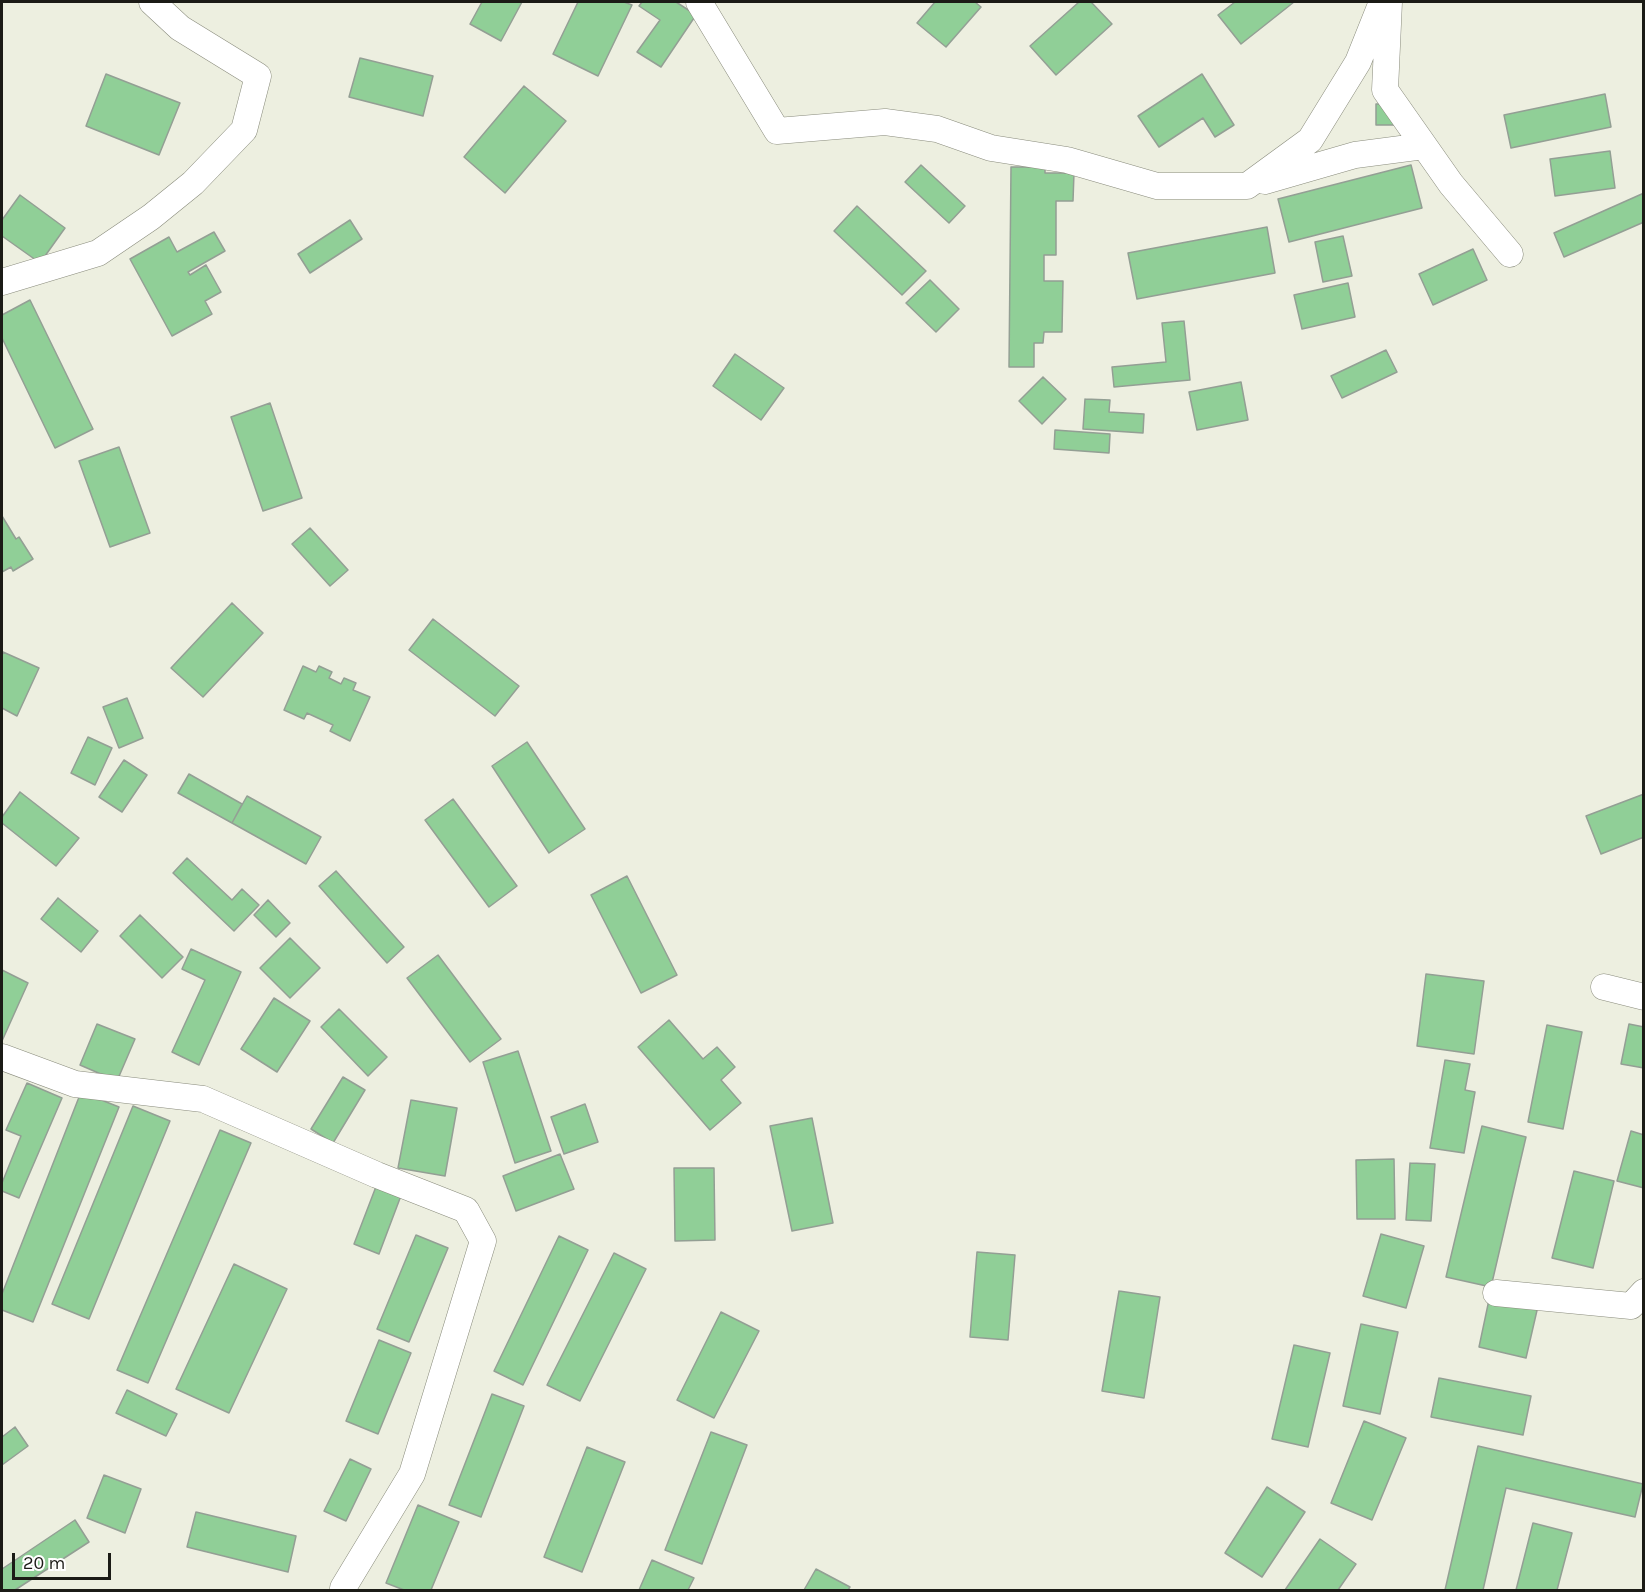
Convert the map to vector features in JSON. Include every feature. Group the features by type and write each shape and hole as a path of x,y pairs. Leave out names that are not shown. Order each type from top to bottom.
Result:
{"street":[{"path":"2,282 98,253 151,217 193,183 244,130 258,76 180,28 152,2"},
{"path":"699,2 777,131 885,122 937,129 991,148 1067,160 1157,186 1247,186 1355,155 1424,146"},
{"path":"1247,186 1310,140 1358,62 1382,2"},
{"path":"1389,2 1385,90 1451,184 1510,254"},
{"path":"1604,987 1644,997"},
{"path":"2,1056 75,1084 203,1099 377,1175 466,1210 483,1241 412,1474 343,1588"},
{"path":"1496,1293 1631,1306 1644,1292"}],"building":[{"path":"482,2 522,2 501,41 470,24"},
{"path":"578,2 624,2 632,5 598,76 553,54"},
{"path":"642,2 676,2 696,15 661,67 637,52 660,20 639,6"},
{"path":"935,2 975,2 981,7 946,47 917,23"},
{"path":"1079,2 1091,2 1112,24 1056,75 1030,46"},
{"path":"1235,2 1294,2 1241,44 1218,15"},
{"path":"360,58 433,76 423,116 349,97"},
{"path":"106,74 180,103 159,155 86,126"},
{"path":"1202,74 1234,125 1215,137 1203,118 1159,147 1138,116"},
{"path":"524,86 566,121 505,193 464,157"},
{"path":"1605,94 1611,127 1511,148 1504,115"},
{"path":"1376,104 1393,104 1394,125 1376,125"},
{"path":"1610,151 1615,188 1555,196 1550,159"},
{"path":"921,165 965,206 949,223 905,182"},
{"path":"1411,165 1422,208 1289,242 1278,199"},
{"path":"1011,167 1045,167 1045,173 1074,173 1073,201 1056,201 1056,255 1044,255 1044,281 1063,281 1062,332 1044,332 1043,343 1034,343 1034,367 1009,367"},
{"path":"1644,193 1644,222 1564,257 1554,233"},
{"path":"20,195 65,228 40,263 2,236 2,220"},
{"path":"857,206 926,271 902,295 834,231"},
{"path":"350,220 362,239 310,273 298,254"},
{"path":"1267,227 1275,273 1137,299 1128,253"},
{"path":"214,232 225,251 188,272 190,275 206,265 221,292 205,301 212,314 172,336 130,259 169,237 177,252"},
{"path":"1343,236 1352,276 1323,282 1315,242"},
{"path":"1473,249 1487,280 1433,305 1419,274"},
{"path":"930,280 959,309 936,332 906,303"},
{"path":"1348,283 1355,317 1302,329 1294,295"},
{"path":"30,300 93,429 55,448 2,338 2,315"},
{"path":"1184,321 1190,380 1114,387 1112,367 1166,362 1162,323"},
{"path":"1386,350 1397,372 1342,398 1331,376"},
{"path":"735,354 784,388 761,420 713,386"},
{"path":"1043,377 1066,399 1042,424 1019,401"},
{"path":"1241,382 1248,420 1197,430 1189,392"},
{"path":"1085,399 1110,400 1109,412 1144,414 1143,433 1083,429"},
{"path":"270,403 302,498 263,511 231,417"},
{"path":"1055,430 1110,434 1109,453 1054,449"},
{"path":"119,447 150,533 110,547 79,461"},
{"path":"2,516 16,539 19,537 33,559 13,571 11,567 2,572"},
{"path":"310,528 348,570 330,586 292,544"},
{"path":"232,603 263,633 203,697 171,668"},
{"path":"433,619 519,686 495,716 409,650"},
{"path":"3,652 39,668 17,716 2,708"},
{"path":"303,666 316,672 319,666 332,672 329,678 341,684 344,678 356,683 353,690 370,697 350,741 330,731 333,725 307,713 304,719 284,710"},
{"path":"127,698 143,738 119,748 103,707"},
{"path":"88,737 112,748 95,785 71,773"},
{"path":"527,742 585,829 549,853 492,766"},
{"path":"124,760 147,775 122,812 99,797"},
{"path":"189,774 242,804 232,823 178,793"},
{"path":"20,792 79,838 56,866 2,823 2,817"},
{"path":"1644,794 1644,837 1601,854 1586,816"},
{"path":"247,796 321,837 306,864 232,823"},
{"path":"453,799 517,886 489,907 425,820"},
{"path":"187,858 232,900 242,889 259,905 234,931 173,873"},
{"path":"336,871 404,947 387,963 319,886"},
{"path":"627,876 677,975 641,993 591,895"},
{"path":"58,898 98,931 81,952 41,919"},
{"path":"268,900 290,923 276,937 254,915"},
{"path":"140,915 183,957 162,978 120,936"},
{"path":"290,938 320,968 290,998 260,968"},
{"path":"191,949 241,972 199,1065 172,1052 205,980 182,969"},
{"path":"438,955 501,1039 470,1062 407,978"},
{"path":"2,970 28,983 2,1041"},
{"path":"1426,974 1484,981 1474,1054 1417,1046"},
{"path":"274,998 310,1021 277,1072 241,1049"},
{"path":"339,1009 387,1057 368,1076 321,1027"},
{"path":"669,1020 703,1059 717,1047 735,1067 721,1080 741,1103 710,1130 638,1047"},
{"path":"97,1024 135,1039 117,1081 80,1065"},
{"path":"1629,1024 1644,1027 1644,1068 1621,1064"},
{"path":"1547,1025 1582,1032 1563,1129 1528,1122"},
{"path":"518,1051 551,1151 515,1163 483,1062"},
{"path":"1445,1060 1470,1064 1465,1090 1475,1092 1464,1153 1430,1148"},
{"path":"343,1077 365,1090 333,1143 311,1129"},
{"path":"27,1083 62,1098 19,1198 2,1191 2,1183 21,1136 6,1130"},
{"path":"81,1092 119,1107 33,1322 2,1310 2,1294"},
{"path":"411,1100 457,1108 445,1176 398,1168"},
{"path":"585,1104 598,1142 564,1154 551,1117"},
{"path":"133,1106 170,1121 89,1319 52,1304"},
{"path":"812,1118 833,1223 792,1231 770,1126"},
{"path":"1482,1126 1526,1137 1491,1287 1446,1277"},
{"path":"220,1130 251,1143 148,1383 117,1370"},
{"path":"1631,1131 1644,1135 1644,1188 1617,1181"},
{"path":"560,1154 574,1189 516,1211 503,1176"},
{"path":"1394,1159 1395,1219 1357,1219 1356,1160"},
{"path":"1410,1163 1435,1164 1431,1221 1406,1220"},
{"path":"674,1168 714,1168 715,1240 675,1241"},
{"path":"1574,1171 1614,1181 1593,1268 1552,1258"},
{"path":"377,1184 402,1193 379,1254 354,1244"},
{"path":"1381,1234 1424,1246 1406,1308 1363,1296"},
{"path":"416,1235 448,1248 409,1342 377,1329"},
{"path":"559,1236 588,1250 523,1385 494,1371"},
{"path":"977,1252 1015,1255 1008,1340 970,1337"},
{"path":"614,1253 646,1269 580,1401 547,1385"},
{"path":"234,1264 287,1289 229,1413 176,1389"},
{"path":"1119,1291 1160,1297 1144,1398 1102,1391"},
{"path":"1490,1295 1538,1306 1526,1358 1479,1347"},
{"path":"721,1312 759,1331 714,1418 677,1400"},
{"path":"1361,1324 1398,1332 1380,1414 1343,1406"},
{"path":"379,1340 411,1353 378,1434 346,1421"},
{"path":"1294,1345 1330,1353 1308,1447 1272,1439"},
{"path":"1439,1378 1531,1396 1523,1435 1431,1417"},
{"path":"127,1390 177,1414 166,1436 116,1413"},
{"path":"492,1394 524,1406 481,1517 449,1505"},
{"path":"1364,1421 1406,1438 1372,1520 1331,1503"},
{"path":"15,1427 28,1446 2,1465 2,1437"},
{"path":"711,1432 747,1445 702,1564 665,1550"},
{"path":"1478,1446 1643,1484 1635,1517 1506,1488 1483,1590 1445,1590"},
{"path":"587,1447 625,1462 582,1572 544,1557"},
{"path":"350,1459 371,1469 346,1521 324,1511"},
{"path":"104,1475 141,1489 125,1533 87,1518"},
{"path":"1267,1487 1305,1512 1262,1577 1225,1553"},
{"path":"418,1505 459,1522 431,1590 404,1590 386,1583"},
{"path":"196,1512 296,1536 288,1572 187,1547"},
{"path":"75,1520 89,1542 15,1590 2,1590 2,1569"},
{"path":"1533,1523 1572,1533 1557,1590 1516,1590"},
{"path":"1320,1539 1356,1564 1338,1590 1285,1590"},
{"path":"652,1560 694,1578 688,1590 639,1590"},
{"path":"816,1569 850,1587 848,1590 804,1590"}]}
